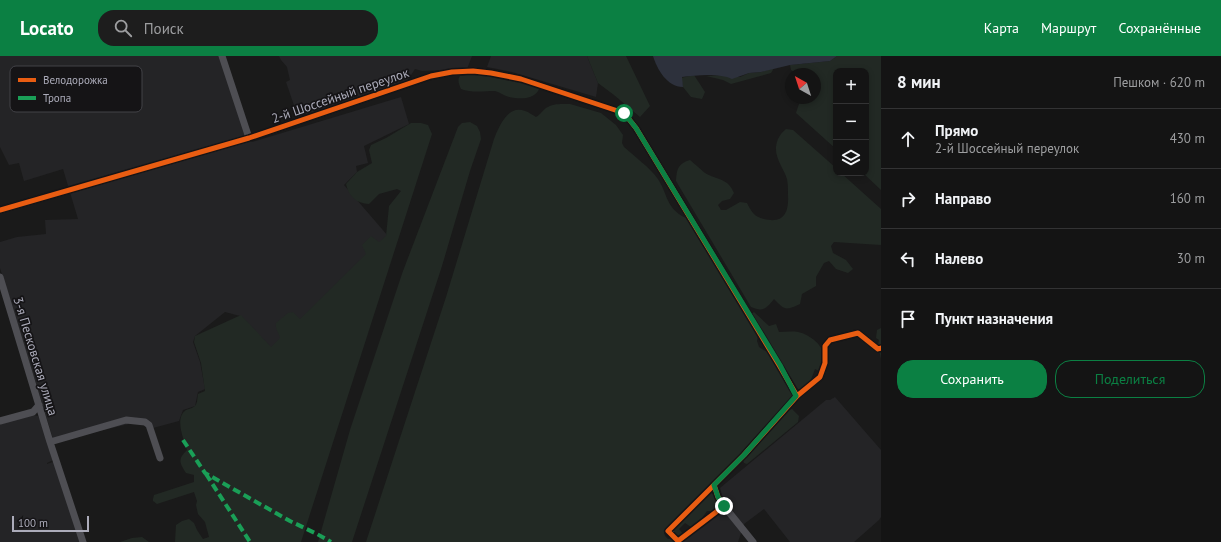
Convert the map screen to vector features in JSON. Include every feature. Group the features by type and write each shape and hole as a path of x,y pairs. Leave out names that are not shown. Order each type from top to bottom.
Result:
{"street":[{"path":"222,56 249,138"},
{"name":"2-й Шоссейный переулок","path":"0,210 249,138 430,76 452,72 473,71 521,79 624,113 636,128 787,377 796,396"},
{"name":"3-я Песковская улица","path":"0,277 50,442 83,542"},
{"path":"724,506 678,541 668,531 744,455 796,396 820,377 825,363 825,346 830,340 858,333 878,349 881,348"},
{"path":"0,421 33,412 39,405"},
{"path":"50,442 126,420 145,422 149,425 160,458"},
{"path":"714,485 718,497 724,506 753,542"}],"shaded area":[{"path":"0,56 222,56 249,138 252,142 401,97 409,124 364,146 368,163 356,166 357,172 344,185 388,236 272,351 240,316 225,312 195,336 193,342 200,362 205,389 198,392 195,406 183,410 179,421 153,428 137,422 54,442 0,268 0,242 17,237 46,234 45,220 78,219 63,169 24,181 19,163 9,165 0,147"},
{"path":"279,56 472,56 467,69 422,71 415,69 407,81 298,117 286,82 290,80 287,67"},
{"path":"491,56 587,56 598,83 596,97 512,72 487,67"},
{"path":"587,56 626,56 650,106 640,117 598,83"},
{"path":"653,56 837,56 830,61 790,65 761,72 749,73 732,79 715,75 682,77 683,87 672,84 668,81 660,72"},
{"path":"837,56 881,56 881,190 866,176 869,176 869,68 833,68 833,146 796,113 799,104 821,104 821,68 791,68 790,65 830,61"},
{"path":"774,68 771,73 731,84 723,80 706,76 724,75 740,77 749,73 761,72"},
{"path":"471,74 513,80 537,87 539,89 532,96 513,98 495,91 473,91 461,89 458,81 460,76"},
{"path":"694,75 705,92 702,99 691,97 683,87 681,78"},
{"path":"570,104 601,113 616,125 623,135 622,143 624,147 643,163 659,180 673,209 686,218 754,327 758,335 757,341 759,347 767,352 791,390 793,396 743,453 664,533 668,539 673,538 677,542 366,542 446,297 494,139 505,118 514,111 525,111 536,117 552,105"},
{"path":"470,122 477,126 481,139 442,266 352,542 318,542 350,430 403,271 458,127 462,123"},
{"path":"411,123 428,125 432,134 301,542 175,542 176,525 189,519 194,523 203,539 209,537 205,522 198,514 196,505 197,501 194,492 157,504 153,501 154,495 194,482 194,475 186,473 180,462 182,456 187,450 180,424 182,414 195,405 198,394 205,391 201,363 194,342 195,336 241,315 271,347 280,338 276,323 288,313 293,312 300,319 366,254 362,245 371,236 379,242 386,236 389,206 401,191 397,189 379,194 369,204 357,201 351,196 346,184 357,172 372,163 369,150 371,145"},
{"path":"786,129 793,130 833,165 833,176 844,176 881,209 881,245 834,242 831,246 833,253 846,260 853,269 848,273 836,269 829,261 824,263 816,277 816,286 802,294 800,304 791,308 786,308 774,299 764,309 759,309 751,307 676,181 678,168 682,163 690,160 705,173 722,180 732,188 734,193 730,199 722,201 718,205 721,210 726,210 740,202 747,203 753,213 758,217 771,220 781,218 786,211 788,201 787,179 776,151 777,142"},
{"path":"754,312 769,326 776,324 779,332 802,333 814,340 822,349 824,356 819,371 815,369 810,382 802,389 798,389 751,314"},
{"path":"881,328 881,359 878,345 879,340 876,338 877,330"},
{"path":"835,397 881,450 881,517 879,520 854,542 790,542 764,509 744,524 738,542 679,542 727,503 720,488 826,400 830,400"},
{"path":"792,409 799,416 798,422 747,464 744,463 743,460 787,411"},
{"path":"33,415 38,416 40,419 53,460 47,464 56,461 83,542 0,542 0,424"},
{"path":"710,491 720,505 712,511 707,511 702,518 691,527 685,523 679,529 683,534 679,538 673,533 673,529"},
{"path":"142,537 149,542 120,542 132,538"}],"marked path":[{"path":"183,440 205,473 290,521 331,542"},
{"path":"206,474 250,542"}],"cycle path":[{"path":"0,210 249,138 431,76 452,72 473,71 521,79 624,113 636,128 797,396"},
{"path":"714,485 718,497 724,506 678,541 668,531 744,455 797,396 820,377 825,363 825,346 830,340 858,333 878,349 881,348"}],"route":[{"path":"624,113 636,128 780,365 794,389 796,396 744,455 714,485 718,497 724,506"}]}
